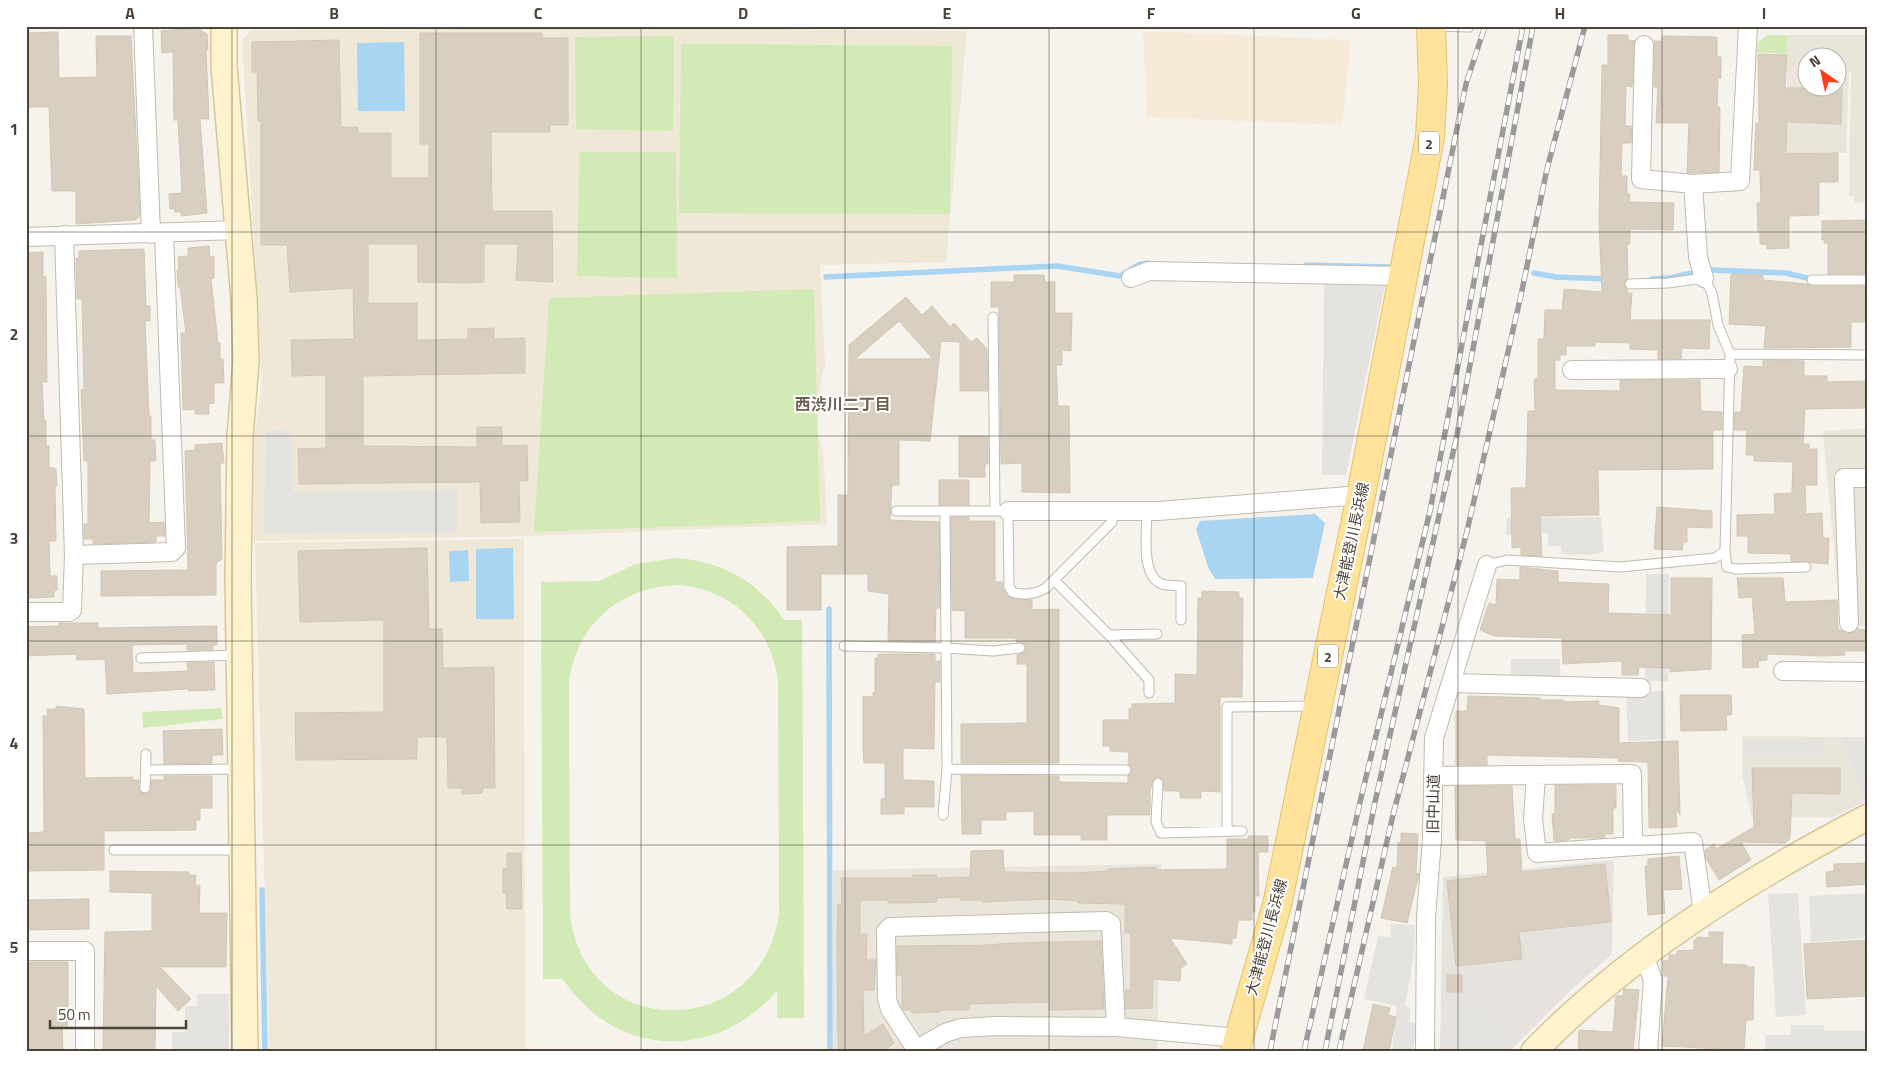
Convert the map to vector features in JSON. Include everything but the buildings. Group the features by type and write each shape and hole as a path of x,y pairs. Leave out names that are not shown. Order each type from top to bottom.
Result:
{"main road":[{"name":"大津能登川長浜線","path":"1237,1045 1277,906 1361,495 1430,136 1433,84 1430,26"}],"street":[{"path":"74,555 172,552 176,548 158,234 143,26"},
{"path":"224,26 226,102 238,230 246,362 240,437 238,655 245,1051"},
{"path":"1644,45 1641,179 1692,184 1740,181 1748,26"},
{"path":"1692,184 1698,257 1704,278"},
{"path":"26,237 238,230"},
{"path":"26,612 69,612 72,610 74,555 64,235"},
{"path":"1130,278 1149,271 1403,276"},
{"path":"1572,370 1729,361"},
{"path":"1850,624 1844,478 1868,478"},
{"path":"1002,511 1147,511 1361,495"},
{"name":"旧中山道","path":"1425,1051 1426,917 1432,839 1434,738 1488,565"},
{"path":"1783,671 1868,672"},
{"path":"1451,683 1641,688"},
{"path":"1433,776 1632,774 1633,846"},
{"path":"1536,776 1533,819 1537,852 1693,842 1703,912"},
{"path":"1534,1051 1552,1031 1644,955 1703,912 1766,872 1868,817"},
{"path":"1116,1027 1111,924 1106,921 890,927 886,931 887,999 890,1009 915,1050 945,1033 961,1028 997,1026 1116,1027 1237,1045"},
{"path":"26,951 85,951 84,1051"},
{"path":"1644,955 1653,980 1648,1051"}],"lane":[{"path":"1430,26 1470,27"},
{"path":"1630,284 1668,283 1704,278 1712,293 1718,325 1729,361 1725,551 1727,566 1735,568 1806,568"},
{"path":"1812,280 1868,280"},
{"path":"993,316 1002,511 1009,586 1012,592 1037,594 1054,580 1112,522 1112,512"},
{"path":"1729,361 1868,355"},
{"path":"896,511 1002,511"},
{"path":"943,815 947,769 945,511"},
{"path":"1147,511 1146,560 1150,574 1161,584 1181,586 1181,620"},
{"path":"1488,565 1507,560 1620,567 1691,562 1715,558 1725,551"},
{"path":"1054,580 1109,635 1149,680 1149,693"},
{"path":"1109,635 1156,634"},
{"path":"844,646 993,651 1020,648"},
{"path":"141,658 238,655"},
{"path":"1227,832 1227,707 1318,706"},
{"path":"145,788 146,754"},
{"path":"146,770 240,769"},
{"path":"947,769 1126,770"},
{"path":"1158,782 1156,822 1161,833 1242,831"},
{"path":"114,850 241,850"}],"shaded area":[{"path":"685,28 967,31 946,262 820,265 825,365 820,386 818,434 823,450 827,524 526,536 254,541 253,448 262,382 242,40 251,30"},
{"path":"1143,31 1351,40 1342,125 1147,117"},
{"path":"1787,35 1868,35 1868,202 1854,203 1854,196 1849,196 1851,74 1849,70 1846,153 1787,152"},
{"path":"1324,280 1386,280 1346,475 1322,475"},
{"path":"1868,428 1868,626 1841,626 1823,431"},
{"path":"282,429 288,432 292,439 293,493 457,489 457,532 264,534 266,431"},
{"path":"1601,517 1604,552 1590,555 1561,554 1561,546 1548,546 1548,533 1506,535 1507,518"},
{"path":"524,539 525,1051 269,1051 255,543"},
{"path":"1646,574 1669,574 1668,681 1645,681"},
{"path":"1511,659 1560,659 1560,677 1511,677"},
{"path":"1649,691 1664,691 1666,739 1628,741 1626,696 1649,695"},
{"path":"1742,736 1842,737 1864,802 1832,818 1752,817 1742,775"},
{"path":"1842,737 1868,737 1868,800 1864,802"},
{"path":"1745,740 1822,741 1822,755 1745,755"},
{"path":"1614,860 1612,954 1571,990 1510,1051 1440,1051 1443,877"},
{"path":"1161,864 1157,1051 833,1051 833,870"},
{"path":"1798,893 1806,1015 1776,1017 1768,894"},
{"path":"1868,893 1868,938 1811,942 1809,896"},
{"path":"1391,924 1415,925 1414,954 1405,1006 1411,1008 1409,1022 1415,1023 1415,1040 1412,1051 1392,1049 1397,1006 1364,999 1378,936 1390,937"},
{"path":"197,994 229,994 229,1051 172,1051 172,1032 185,1032 185,1006 197,1006"},
{"path":"1444,1002 1464,1002 1465,1008 1499,1007 1500,1025 1514,1038 1502,1051 1453,1051 1453,1041 1444,1041"},
{"path":"1791,1025 1824,1025 1824,1031 1868,1031 1868,1051 1765,1051 1765,1035 1791,1035"}],"green space":[{"path":"1767,35 1787,35 1787,54 1757,52 1758,43"},
{"path":"674,36 673,131 576,129 575,37"},
{"path":"681,44 952,46 950,214 679,213"},
{"path":"579,152 676,152 677,278 577,276"},
{"path":"814,289 820,521 534,532 549,298"},
{"path":"676,558 693,560 724,569 751,584 784,620 802,620 804,1018 777,1018 777,991 752,1014 725,1030 696,1039 666,1041 637,1036 610,1024 585,1005 563,979 543,979 541,582 600,581 636,564","holes":["679,585 699,588 732,604 746,615 768,645 774,663 778,682 779,913 766,955 741,985 710,1004 674,1010 639,1005 607,987 583,957 570,915 569,683 573,662 581,643 591,627 604,613 620,601 658,587"]},
{"path":"221,708 223,719 143,728 142,712"}],"water":[{"path":"404,42 405,111 358,111 357,43"},
{"path":"1315,514 1325,523 1313,578 1215,579 1208,567 1196,529 1200,521"},
{"path":"513,548 514,619 476,619 476,549"},
{"path":"468,550 469,581 450,582 449,551"}],"waterway":[{"path":"826,277 1057,266 1120,276 1138,265 1147,263"},
{"path":"1306,265 1389,267"},
{"path":"1711,270 1786,273 1807,278"},
{"path":"1534,273 1556,277 1608,279"},
{"path":"1652,279 1670,278 1692,273"},
{"path":"829,609 830,1051"},
{"path":"262,890 265,1051"}],"railway":[{"path":"1270,1051 1466,84 1485,26"},
{"path":"1304,1051 1361,798 1430,511 1523,26"},
{"path":"1325,1051 1375,802 1457,435 1533,26"},
{"path":"1339,1051 1393,815 1467,531 1521,295 1547,169 1585,26"}],"district":[{"name":"西渋川二丁目","path":"843,404"}]}
